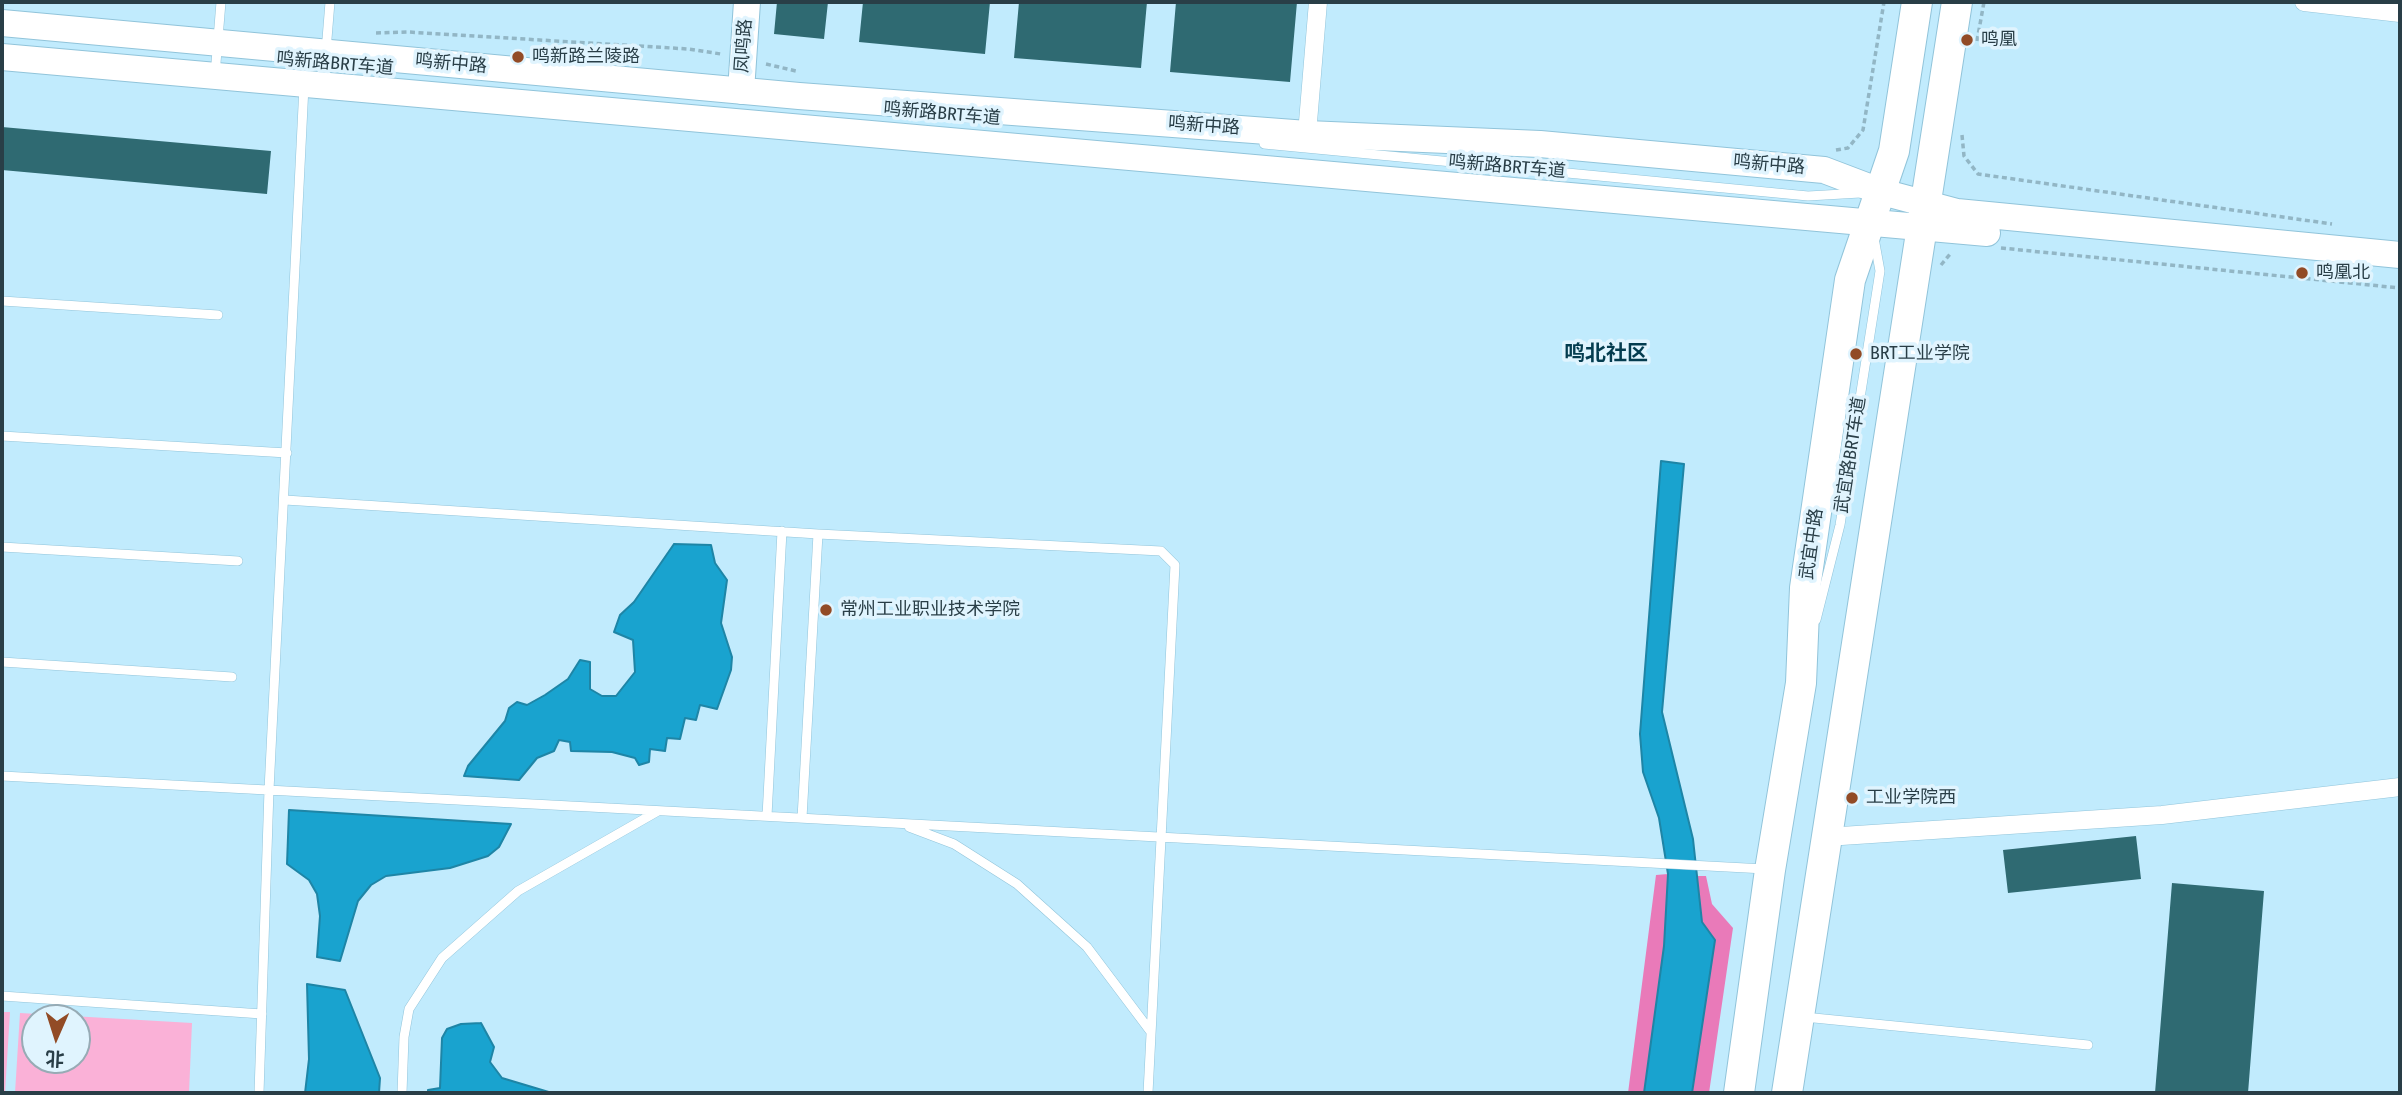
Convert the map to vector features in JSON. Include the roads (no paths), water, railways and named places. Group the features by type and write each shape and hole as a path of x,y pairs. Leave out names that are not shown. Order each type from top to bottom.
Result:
{"main road":[{"name":"凤鸣路","path":"741,91 747,2"},
{"name":"武宜中路","path":"1739,1093 1770,870 1801,683 1805,588 1850,280 1894,151 1917,2"},
{"path":"1787,1093 1957,2"},
{"name":"鸣新中路","path":"2,23 216,58 304,84 1871,224 1924,215 1972,214 2400,255"},
{"name":"鸣新中路","path":"2,57 216,58 326,52 741,91 1307,134 1540,144 1815,169 1882,192 1924,215 2400,272"}],"street":[{"path":"1307,134 1318,2"},
{"path":"2304,2 2400,13"},
{"path":"1826,837 2162,815 2400,787"}],"lane":[{"path":"216,58 221,2"},
{"path":"326,52 330,2"},
{"name":"鸣新路BRT车道","path":"2,49 216,58 593,98"},
{"name":"鸣新路BRT车道","path":"281,60 798,101 1155,134"},
{"path":"259,1093 270,790 304,84"},
{"name":"鸣新路BRT车道","path":"1251,143 1808,196 1882,192"},
{"name":"鸣新路BRT车道","path":"1458,174 1827,207"},
{"path":"1840,209 1861,215 1871,224"},
{"path":"2,301 218,315"},
{"path":"2,436 287,453"},
{"path":"285,500 818,534 1161,551 1175,565 1147,1093"},
{"path":"767,816 782,531"},
{"path":"802,818 818,534"},
{"path":"2,547 238,561"},
{"path":"2,662 232,677"},
{"path":"2,775 1664,862 1770,870"},
{"path":"401,1093 404,1037 409,1009 442,958 518,891 659,811"},
{"path":"899,823 954,844 1017,884 1087,947 1151,1032"},
{"path":"2,996 262,1014"},
{"path":"1799,1016 2088,1045"}],"water":[{"path":"1661,461 1684,464 1662,712 1693,839 1702,922 1715,940 1692,1093 1644,1093 1664,946 1668,874 1659,818 1643,772 1640,734"},
{"path":"674,544 711,545 715,563 727,580 721,623 732,657 731,670 717,709 700,705 696,720 685,718 680,739 667,738 665,751 650,749 649,762 639,765 635,758 612,752 571,751 570,742 559,740 554,751 537,758 519,780 464,776 468,766 505,721 509,708 517,702 527,705 545,695 568,679 580,660 590,662 590,689 602,696 616,696 635,672 633,640 614,632 620,615 634,602"},
{"path":"289,810 511,824 499,847 488,856 450,868 386,876 371,885 358,901 340,961 317,957 320,916 317,894 309,880 287,864"},
{"path":"307,984 345,990 380,1078 379,1093 305,1093 309,1059"},
{"path":"481,1023 494,1047 490,1062 502,1078 552,1093 428,1093 428,1090 440,1088 442,1038 447,1029 461,1024"}],"place":[{"name":"鸣凰","path":"1967,40"},
{"name":"鸣新路兰陵路","path":"518,57"},
{"name":"鸣凰北","path":"2302,273"},
{"name":"BRT工业学院","path":"1856,354"},
{"name":"常州工业职业技术学院","path":"826,610"},
{"name":"工业学院西","path":"1852,798"}],"district":[{"name":"鸣北社区","path":"1606,354"}]}
